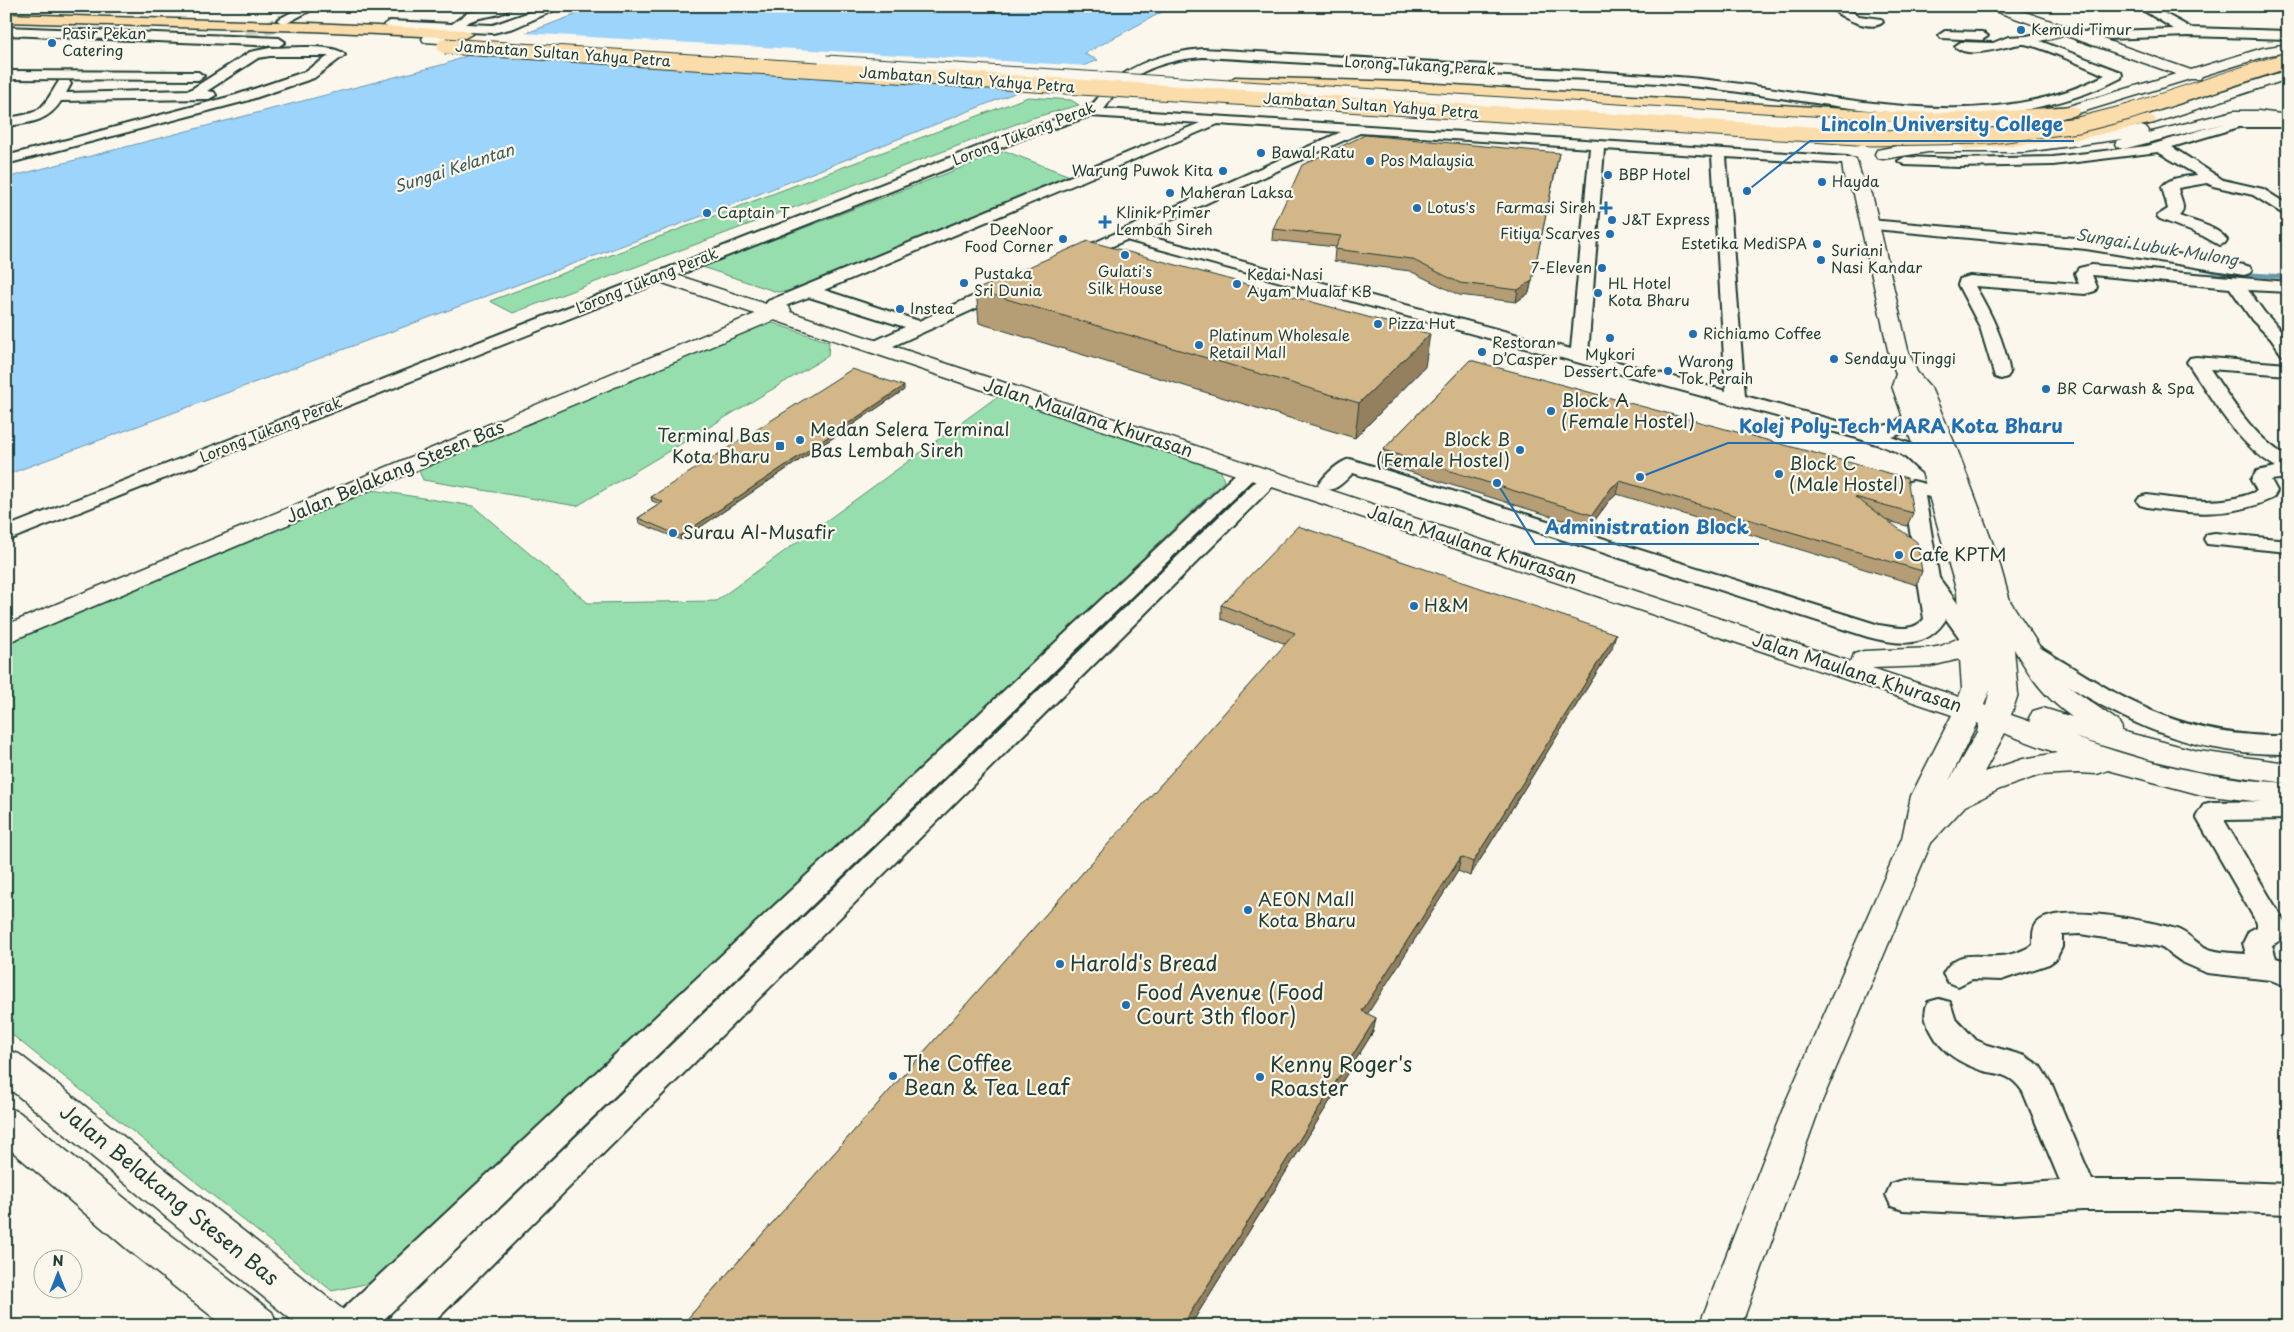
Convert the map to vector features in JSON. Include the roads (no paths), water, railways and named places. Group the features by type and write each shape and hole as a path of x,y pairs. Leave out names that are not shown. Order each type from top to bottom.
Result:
{"highway":[{"path":"107,6 108,9 113,11 140,15 454,37"},
{"path":"6,16 72,12 96,7"},
{"path":"308,9 301,17 306,20 395,28 454,37"},
{"path":"42,18 140,15"},
{"path":"6,16 395,28"},
{"path":"6,25 134,25 246,36 278,24 429,39"},
{"name":"Jambatan Sultan Yahya Petra","path":"454,37 1232,89 1872,138 1981,136 2049,130 2105,120 2288,60"},
{"name":"Jambatan Sultan Yahya Petra","path":"454,37 1232,89 1900,122 1991,123 2056,118 2085,113 2268,56 2288,52"},
{"path":"1232,89 1404,87 1894,118 1968,118 2072,111"},
{"path":"1232,89 1307,106 1883,143 1994,143 2068,136 2148,120"}],"street":[{"path":"454,37 471,15 498,11 507,6"},
{"path":"454,37 503,27 558,6"},
{"path":"1835,6 1846,15 1862,21 1878,22"},
{"path":"1994,6 2103,45 2184,77"},
{"path":"2142,6 2188,32"},
{"path":"278,24 308,9"},
{"path":"2030,20 2114,57 2247,94 2288,110"},
{"path":"6,31 246,36 284,43 304,52"},
{"path":"2078,36 2188,32 2288,35"},
{"path":"1962,46 1995,47 2008,41 2057,33"},
{"path":"1945,35 1990,36 2008,41"},
{"name":"Jambatan Sultan Yahya Petra","path":"429,39 454,37 1860,127"},
{"name":"Lorong Tukang Perak","path":"6,535 1018,136 1088,112 1101,106 1108,92 1141,68 1171,55 1185,54 1525,71 1681,82 1897,109 1932,111 1993,110 2029,106 2080,92 2103,84 2116,76 2033,38"},
{"path":"2103,45 2165,58 2236,61"},
{"path":"1860,127 1950,127 2016,124 2046,119 2236,61 2288,48"},
{"path":"6,160 241,98 309,75 339,56 329,52 270,52 254,55 193,94"},
{"path":"2112,99 2136,80 2135,73 2114,57"},
{"path":"2236,61 2228,67 2242,74 2263,76 2287,74"},
{"path":"6,74 198,76"},
{"path":"1862,194 1878,162 1902,149 2010,148 2078,142 2142,131 2210,110 2287,74"},
{"path":"6,122 34,118 49,111 68,75"},
{"path":"1860,127 1987,133 2054,130 2148,120 2288,83"},
{"path":"6,108 54,102 193,94 241,98"},
{"path":"2210,110 2248,108 2280,120"},
{"path":"1088,112 1878,162 1911,156 2026,155 2085,150 2160,137 2224,118 2246,116 2280,120"},
{"path":"783,304 1219,120"},
{"path":"1905,161 1959,163 2053,161 2135,152 2160,147 2229,125 2280,120"},
{"path":"1061,263 1358,129"},
{"path":"1579,357 1597,145"},
{"path":"2160,147 2180,157 2208,178 2230,187 2258,192 2288,212"},
{"path":"1719,153 1736,399"},
{"path":"1720,1326 1804,1101 1918,838 1926,796 1946,756 1984,707 2004,694 1997,601 1984,555 1942,440 1920,388 1907,374 1898,350 1862,194 1844,159"},
{"path":"2208,178 2173,184 2169,187 2176,206 2175,212 2165,216 2209,233 2219,240"},
{"path":"1870,225 2086,244 2233,268 2288,274"},
{"path":"1125,235 1864,434 1907,449 1937,483"},
{"path":"2001,373 1997,343 1990,325 1966,285 1970,281 2085,289 2089,287 2083,273 2092,270 2235,284 2288,286"},
{"name":"Jalan Maulana Khurasan","path":"667,274 783,304 882,344 1260,475 1883,682 1984,707"},
{"path":"882,344 1017,283"},
{"path":"2235,284 2258,316 2277,335 2288,351"},
{"path":"783,304 921,327"},
{"name":"Jalan Belakang Stesen Bas","path":"6,622 294,507 783,304"},
{"name":"Jalan Maulana Khurasan","path":"882,344 1328,485 1864,660 1984,707 2140,758 2176,780 2219,787 2288,794"},
{"path":"2288,370 2196,362 2254,442 2267,454 2288,466"},
{"path":"1907,374 1903,386 1937,483 1970,592 1976,688 1991,732 1954,798 1918,838"},
{"path":"1864,434 1881,433 1902,428 1915,416"},
{"path":"1328,485 1350,465 1876,632 1911,635 1920,634 1931,628 1935,619 1913,487 1937,483"},
{"path":"2147,501 2191,507 2234,507 2266,494 2267,491 2261,480 2264,475 2288,472"},
{"path":"351,1326 1260,475"},
{"path":"405,1326 1260,475"},
{"name":"Jalan Belakang Stesen Bas","path":"6,636 294,507"},
{"path":"2215,539 2288,546"},
{"path":"1928,578 1974,642"},
{"path":"1997,601 2044,675 2062,696 2140,758"},
{"path":"1864,660 1931,657 1948,654 1974,642"},
{"path":"2028,650 2106,697 2138,714 2182,732 2230,742 2288,745"},
{"path":"1883,682 1914,699 1939,721 1945,731 1947,742 1946,756"},
{"path":"1954,798 1998,776 2027,767 2054,763 2087,763 2140,758"},
{"name":"Jalan Maulana Khurasan","path":"2140,758 2198,761 2288,773"},
{"path":"2276,972 2257,943 2271,933 2270,923 2209,817 2214,811 2288,810"},
{"path":"1958,974 1966,967 2001,968 2043,954 2048,947 2047,931 2056,924 2064,923 2080,923 2164,937 2207,961 2276,972"},
{"path":"1938,1012 1941,1022 1962,1047 1978,1056 2011,1063 2030,1076 2036,1085 2082,1195"},
{"name":"Jalan Belakang Stesen Bas","path":"6,1065 331,1326"},
{"path":"6,1124 141,1236 257,1326"},
{"path":"1903,1194 2001,1200 2082,1195 2184,1194 2288,1199"}],"water":[{"name":"Sungai Kelantan","path":"598,6 1173,6 1084,54 1098,60 726,207 6,475 6,178 445,64"}],"waterway":[{"name":"Sungai Lubuk Mulong","path":"2197,267 2225,273 2288,277"}],"tunnel":[{"path":"247,38 283,20"}],"place":[{"name":"Kemudi Timur","path":"2021,30"},
{"name":"Pasir Pekan Catering","path":"52,43"},
{"name":"Bawal Ratu","path":"1261,153"},
{"name":"Pos Malaysia","path":"1370,161"},
{"name":"Warung Puwok Kita","path":"1223,171"},
{"name":"BBP Hotel","path":"1608,175"},
{"name":"Hayda","path":"1822,182"},
{"name":"Lincoln University College","path":"1747,191"},
{"name":"Maheran Laksa","path":"1170,193"},
{"name":"Lotus's","path":"1417,208"},
{"name":"Farmasi Sireh","path":"1606,208"},
{"name":"Captain T","path":"707,213"},
{"name":"J&T Express","path":"1612,220"},
{"name":"Klinik Primer Lembah Sireh","path":"1105,222"},
{"name":"Fitiya Scarves","path":"1610,234"},
{"name":"DeeNoor Food Corner","path":"1063,239"},
{"name":"Estetika MediSPA","path":"1817,244"},
{"name":"Gulati's Silk House","path":"1125,255"},
{"name":"Suriani Nasi Kandar","path":"1821,260"},
{"name":"7-Eleven","path":"1602,268"},
{"name":"Pustaka Sri Dunia","path":"964,283"},
{"name":"Kedai Nasi Ayam Mualaf KB","path":"1237,284"},
{"name":"HL Hotel Kota Bharu","path":"1598,293"},
{"name":"Instea","path":"900,309"},
{"name":"Pizza Hut","path":"1378,324"},
{"name":"Richiamo Coffee","path":"1693,334"},
{"name":"Mykori Dessert Cafe","path":"1610,338"},
{"name":"Platinum Wholesale Retail Mall","path":"1199,345"},
{"name":"Restoran D’Casper","path":"1482,352"},
{"name":"Sendayu Tinggi","path":"1834,359"},
{"name":"Warong Tok Peraih","path":"1668,371"},
{"name":"BR Carwash & Spa","path":"2046,389"},
{"name":"Block A (Female Hostel)","path":"1551,411"},
{"name":"Medan Selera Terminal Bas Lembah Sireh","path":"800,440"},
{"name":"Terminal Bas Kota Bharu","path":"780,446"},
{"name":"Block B (Female Hostel)","path":"1520,450"},
{"name":"Block C (Male Hostel)","path":"1779,474"},
{"name":"Kolej Poly-Tech MARA Kota Bharu","path":"1640,477"},
{"name":"Administration Block","path":"1497,483"},
{"name":"Surau Al-Musafir","path":"673,533"},
{"name":"Cafe KPTM","path":"1899,555"},
{"name":"H&M","path":"1414,606"},
{"name":"AEON Mall Kota Bharu","path":"1248,910"},
{"name":"Harold's Bread","path":"1060,964"},
{"name":"Food Avenue (Food Court 3th floor)","path":"1126,1005"},
{"name":"The Coffee Bean & Tea Leaf","path":"893,1076"},
{"name":"Kenny Roger's Roaster","path":"1260,1077"}]}
